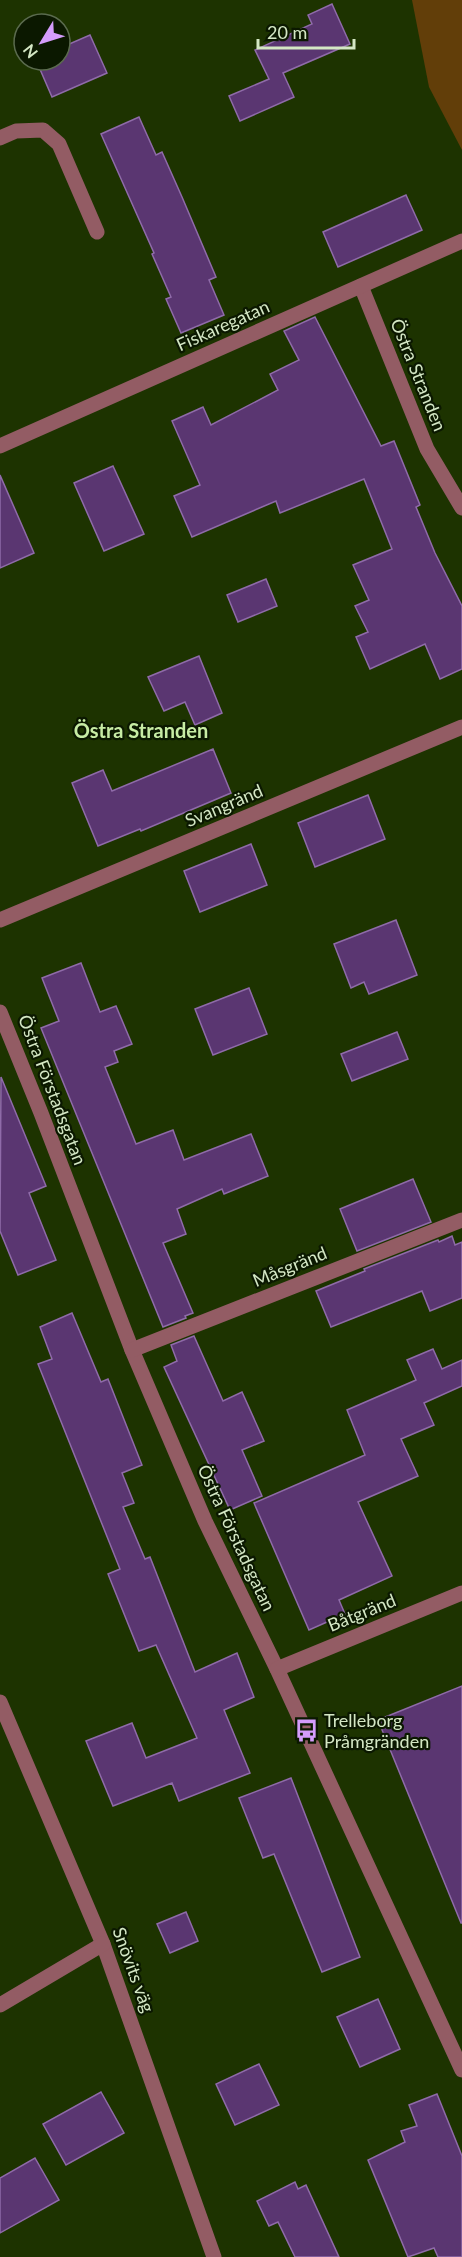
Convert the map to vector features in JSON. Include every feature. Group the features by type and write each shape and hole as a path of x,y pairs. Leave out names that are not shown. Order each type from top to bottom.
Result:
{"street":[{"path":"0,138 16,131 44,130 58,144 97,232"},
{"name":"Fiskaregatan","path":"0,446 462,241"},
{"name":"Östra Stranden","path":"361,286 427,448 462,508"},
{"name":"Svangränd","path":"0,920 462,727"},
{"name":"Östra Förstadsgatan","path":"0,1012 132,1350 205,1521 277,1669 462,2070"},
{"name":"Måsgränd","path":"132,1350 462,1220"},
{"name":"Båtgränd","path":"277,1669 462,1593"},
{"name":"Snövits väg","path":"0,1702 103,1944 214,2257"},
{"path":"0,2005 103,1944"}],"shaded area":[{"path":"412,0 462,0 462,150 429,87"}],"building":[{"path":"332,4 350,44 283,73 294,97 240,121 229,96 269,79 255,50 312,24 308,15"},
{"path":"90,35 107,73 52,97 41,72 72,72 72,43"},
{"path":"139,117 156,155 162,152 182,197 216,277 209,280 224,315 181,333 166,299 171,297 152,254 154,253 101,134"},
{"path":"406,195 422,230 338,267 323,232"},
{"path":"315,317 381,446 394,441 420,505 416,507 435,553 462,606 462,669 440,679 425,644 370,669 356,637 368,632 355,606 369,600 353,565 392,549 364,479 280,513 276,501 192,537 174,496 200,485 172,421 203,407 211,425 278,390 270,374 299,360 284,331"},
{"path":"113,466 144,534 104,551 74,483"},
{"path":"0,475 34,553 0,568"},
{"path":"266,579 277,606 238,622 227,595"},
{"path":"199,656 222,713 195,725 185,702 164,711 148,677"},
{"path":"213,749 231,793 141,831 140,829 98,846 72,783 103,770 112,791"},
{"path":"368,795 385,839 315,867 298,823"},
{"path":"251,844 267,885 200,912 184,871"},
{"path":"396,920 417,975 369,994 364,982 351,988 334,944"},
{"path":"81,963 100,1012 116,1006 132,1044 114,1051 118,1062 105,1067 136,1144 173,1130 184,1160 251,1134 268,1176 224,1194 222,1189 177,1209 186,1234 163,1243 193,1313 163,1327 41,1028 59,1021 42,978"},
{"path":"249,988 267,1034 213,1055 195,1009"},
{"path":"397,1032 408,1059 352,1081 341,1054"},
{"path":"1,1077 46,1186 29,1193 56,1260 18,1275 0,1231"},
{"path":"413,1179 431,1222 357,1251 340,1209"},
{"path":"452,1236 455,1245 462,1242 462,1298 430,1311 422,1291 331,1327 316,1291 365,1271 364,1269"},
{"path":"72,1313 101,1382 108,1379 142,1465 122,1473 134,1503 123,1507 145,1559 150,1557 195,1672 237,1653 254,1697 224,1710 250,1773 179,1801 172,1783 113,1806 86,1741 132,1723 146,1758 197,1738 156,1645 139,1651 108,1574 120,1569 38,1364 52,1359 40,1327"},
{"path":"194,1336 223,1401 242,1392 264,1441 242,1450 262,1496 230,1510 164,1367 177,1361 171,1345"},
{"path":"433,1349 442,1369 462,1360 462,1386 424,1403 434,1425 401,1439 418,1476 358,1502 392,1576 339,1600 345,1614 309,1630 254,1503 365,1455 347,1410 416,1380 407,1360"},
{"path":"462,1686 462,1923 461,1923 378,1720"},
{"path":"291,1778 360,1957 322,1972 274,1854 263,1858 239,1798"},
{"path":"186,1912 198,1941 170,1953 157,1924"},
{"path":"378,1999 400,2049 360,2067 337,2017"},
{"path":"259,2064 279,2105 235,2125 216,2084"},
{"path":"101,2092 124,2133 66,2165 43,2124"},
{"path":"437,2094 462,2156 462,2257 438,2257 434,2248 408,2257 368,2160 405,2142 401,2131 417,2126 409,2105"},
{"path":"35,2158 59,2200 0,2233 0,2178"},
{"path":"295,2182 298,2189 306,2185 339,2257 295,2257 278,2222 269,2226 257,2201"}],"place":[{"name":"Trelleborg Pråmgränden","path":"306,1731"}],"district":[{"name":"Östra Stranden","path":"141,731"}]}
